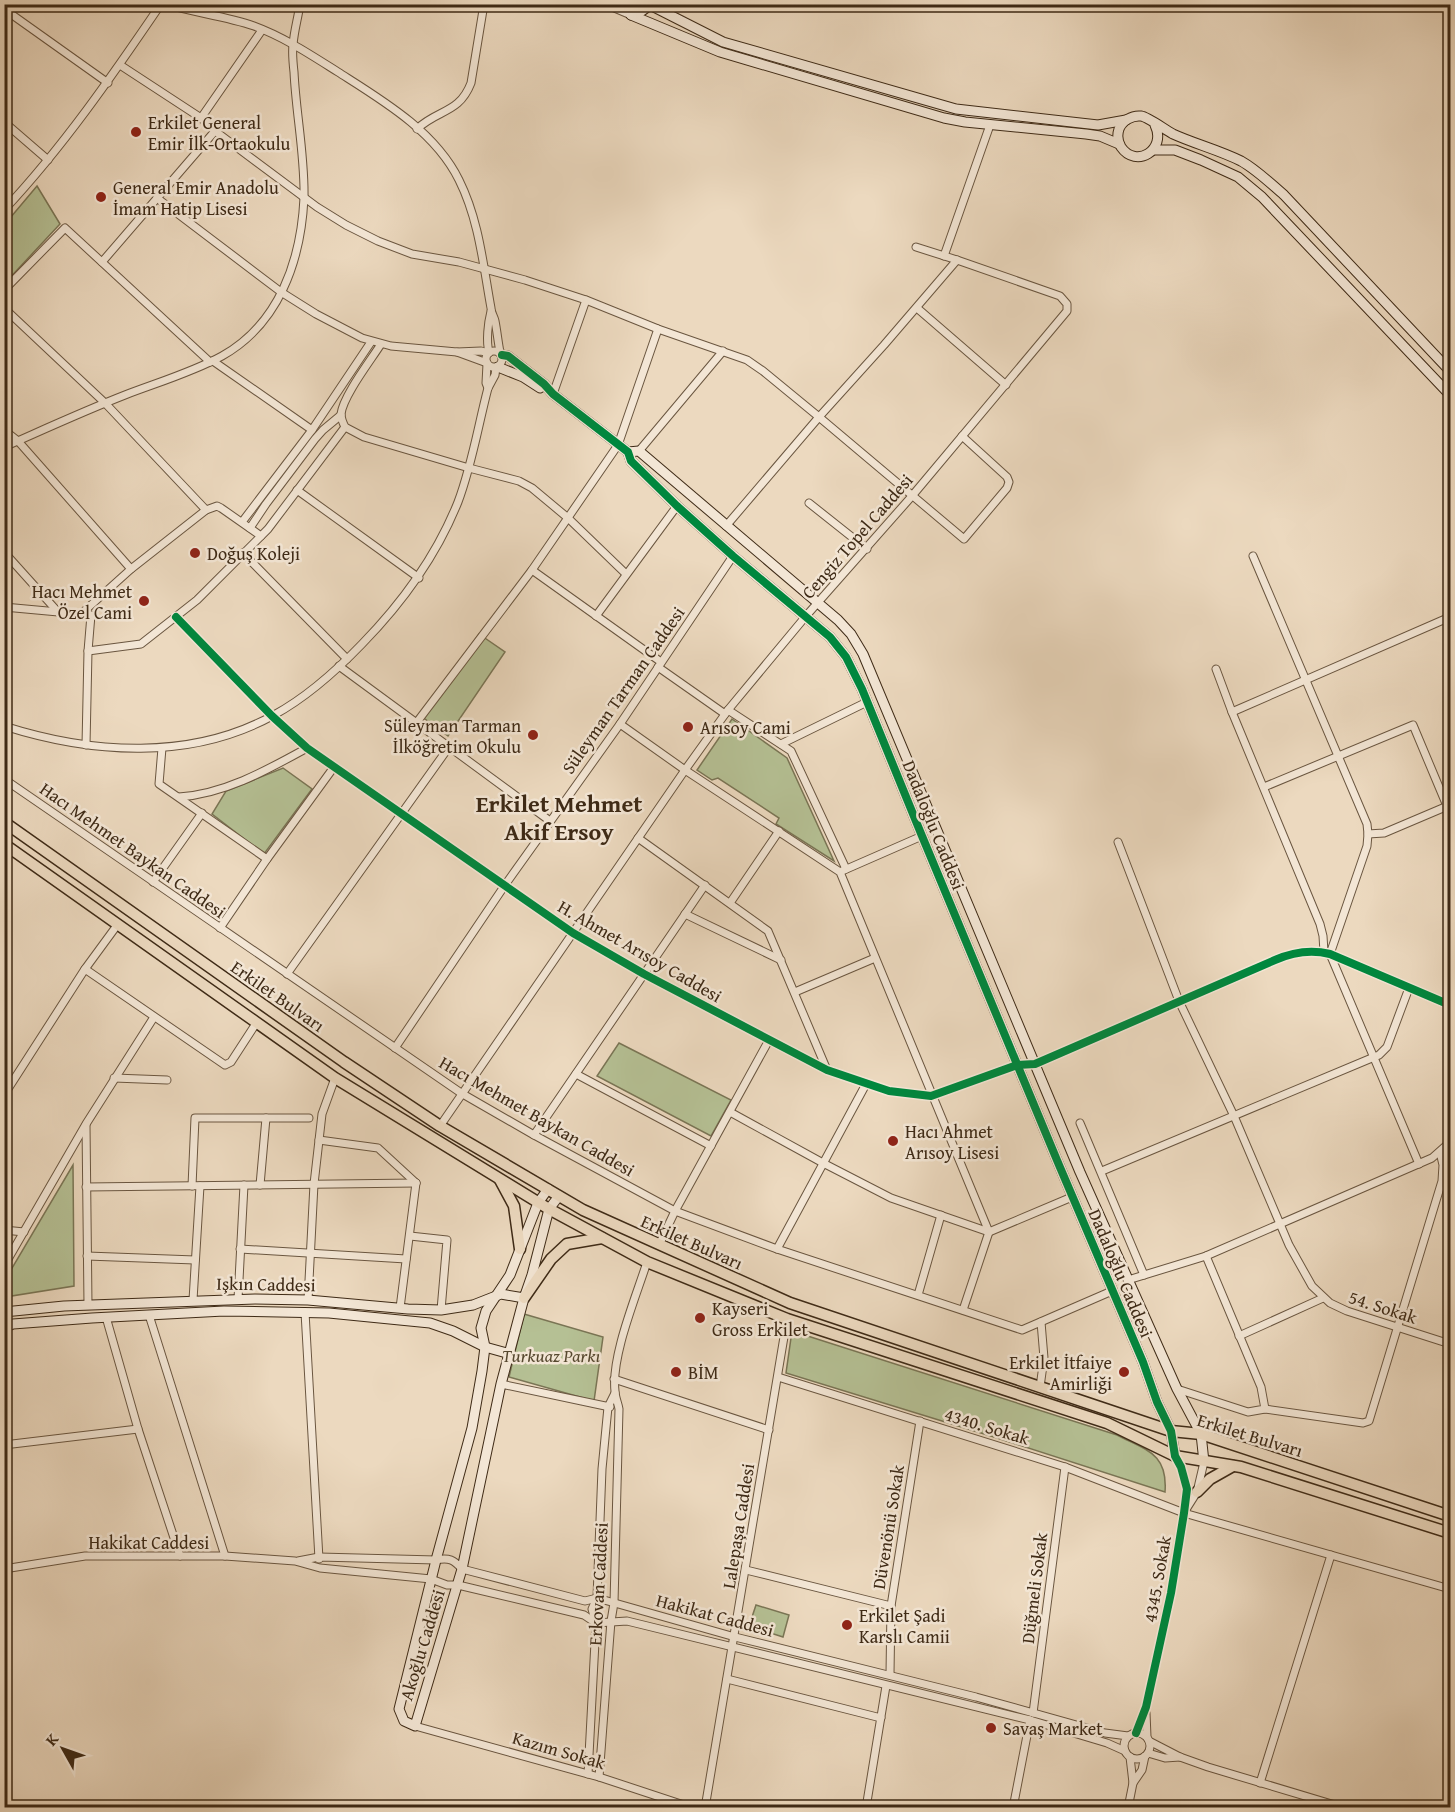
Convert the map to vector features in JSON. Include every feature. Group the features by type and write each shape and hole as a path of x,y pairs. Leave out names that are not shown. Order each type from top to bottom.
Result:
{"main road":[{"name":"Erkilet Bulvarı","path":"4,822 344,1062 440,1126 583,1210 790,1303 1171,1431 1201,1434 1450,1516"},
{"name":"Erkilet Bulvarı","path":"4,844 335,1078 538,1203 647,1262 788,1319 1107,1423 1175,1456 1241,1467 1450,1533"},
{"path":"500,1180 514,1206 520,1249"},
{"path":"524,1298 551,1259 567,1244 602,1238"},
{"path":"1197,1492 1210,1479 1233,1466"}],"street":[{"path":"4,210 48,160 108,83 160,4"},
{"path":"165,4 241,22 292,45 376,96 417,129 441,153 460,182 477,228 502,363 492,368 487,363 457,352"},
{"path":"4,447 105,403 211,361 253,333 269,313 290,274 302,226 304,197 292,45 300,4"},
{"path":"417,129 454,107 467,93 471,83 483,4"},
{"path":"605,4 720,52 944,118 1100,136 1119,144 1133,156 1140,156 1153,150 1175,150 1238,177 1262,197 1450,395"},
{"path":"631,15 650,5 723,42 956,109 1098,124 1126,120 1131,117 1144,117 1174,134 1240,161 1260,174 1284,195 1450,371"},
{"path":"4,9 108,83"},
{"path":"201,118 262,30"},
{"path":"120,65 201,118 304,197 346,225 386,244 420,256 459,262 525,280 586,300 658,329 747,360 819,417 964,539 1009,484 1007,477 962,436"},
{"path":"1119,144 1119,131 1126,120"},
{"path":"4,122 48,160"},
{"path":"944,256 990,125"},
{"path":"1153,150 1159,138 1155,125"},
{"path":"102,262 215,131"},
{"path":"157,198 281,292 334,324 371,342 457,352 489,353 494,351 501,354"},
{"path":"4,290 65,228 211,361 312,430"},
{"name":"Cengiz Topel Caddesi","path":"440,1126 727,712 1066,314 1067,304 1060,296 916,247"},
{"path":"726,526 957,260"},
{"path":"551,392 586,300"},
{"path":"4,308 105,403 206,510"},
{"path":"917,308 1006,384"},
{"path":"488,388 486,358 489,353 491,311"},
{"path":"417,722 532,570 618,445 658,329"},
{"path":"242,522 312,430 371,342"},
{"path":"381,344 352,389 341,411 345,427 363,436 519,481 532,488 568,518 626,574"},
{"path":"628,452 639,451 723,351"},
{"name":"Dadaloğlu Caddesi","path":"501,354 508,356 628,452 631,461 677,506 733,556 807,616 830,637 846,657 867,702 921,836 1143,1362 1157,1402 1171,1431 1175,1456"},
{"path":"4,726 86,745 162,748 194,744 244,729 272,716 300,698 347,659 390,615 418,578 435,550 451,518 469,468 488,388 497,367"},
{"name":"Dadaloğlu Caddesi","path":"497,367 523,377 551,392"},
{"path":"250,528 315,439 341,415"},
{"path":"88,651 141,644 197,600 268,529 345,427"},
{"path":"4,430 18,441 131,569"},
{"name":"Dadaloğlu Caddesi","path":"639,451 845,626 863,654 1080,1172 1177,1389 1201,1434"},
{"path":"297,490 418,578"},
{"path":"809,503 867,549"},
{"path":"81,615 131,569 206,510 217,506 261,536"},
{"path":"596,616 677,506"},
{"path":"4,552 58,612"},
{"path":"243,553 347,659"},
{"name":"Süleyman Tarman Caddesi","path":"395,1048 505,885 620,724 733,556"},
{"path":"1253,556 1365,819 1368,834 1366,852 1327,953"},
{"path":"532,570 727,712 791,751 843,871 875,958 989,1232 963,1310"},
{"path":"4,607 91,615 86,745"},
{"name":"H. Ahmet Arısoy Caddesi","path":"176,616 272,716 307,748 573,933 644,974 769,1040 827,1070 866,1084 889,1091 931,1096 1017,1065 1035,1064"},
{"path":"1232,712 1450,617"},
{"path":"339,666 550,821"},
{"path":"1216,669 1320,924 1327,953 1419,1164"},
{"path":"781,744 867,702"},
{"path":"620,724 685,770 843,871"},
{"path":"1264,787 1413,724 1449,806 1384,833 1368,834"},
{"path":"287,974 449,747"},
{"path":"162,748 159,784 267,859"},
{"path":"179,797 221,789 257,774 307,748"},
{"path":"220,928 334,767"},
{"name":"Hacı Mehmet Baykan Caddesi","path":"4,779 461,1093 675,1211 777,1249 1022,1330 1112,1292"},
{"path":"153,882 202,813"},
{"path":"730,903 779,831"},
{"path":"843,871 921,836"},
{"path":"638,838 768,931 827,1070"},
{"name":"54. Sokak","path":"1118,842 1179,1001 1234,1116 1279,1224 1312,1286 1323,1298 1347,1311 1450,1344"},
{"path":"534,1135 705,885"},
{"path":"685,914 781,960"},
{"path":"4,1095 85,969 118,924"},
{"path":"1035,1064 1284,956 1305,951 1327,953 1450,1005"},
{"path":"795,992 875,958"},
{"path":"85,969 225,1065 231,1062 257,1022"},
{"path":"1101,1171 1379,1055 1386,1047 1409,987"},
{"path":"4,1266 86,1124 154,1017"},
{"path":"659,1245 675,1211 769,1040"},
{"path":"576,1074 711,1146"},
{"path":"114,1078 167,1080"},
{"path":"308,1299 314,1184 322,1114 335,1078"},
{"path":"777,1249 866,1084"},
{"path":"730,1112 891,1198 989,1232 1072,1197"},
{"path":"192,1186 195,1118 309,1118"},
{"path":"260,1185 266,1118"},
{"path":"1080,1123 1144,1275"},
{"path":"86,1124 88,1305"},
{"path":"319,1140 378,1148 416,1183"},
{"path":"1128,1280 1206,1256 1419,1164 1440,1152 1450,1142"},
{"path":"1177,1389 1248,1412 1265,1409 1363,1423 1369,1421 1442,1181 1443,1165 1440,1152"},
{"path":"86,1187 416,1183"},
{"path":"400,1308 416,1183"},
{"path":"238,1299 244,1185"},
{"path":"193,1300 200,1186"},
{"name":"Akoğlu Caddesi","path":"548,1189 538,1203 510,1275 486,1311 482,1328 485,1347 472,1428 399,1709 404,1721 415,1726 462,1569 501,1384 524,1298 549,1209 559,1196"},
{"path":"918,1295 941,1215"},
{"path":"4,1230 24,1232"},
{"path":"410,1236 447,1240 441,1310"},
{"path":"240,1248 406,1259"},
{"path":"87,1256 195,1260"},
{"path":"1206,1256 1261,1387 1265,1409"},
{"name":"Erkovan Caddesi","path":"599,1777 614,1604 619,1409 614,1379 618,1355 647,1262"},
{"path":"496,1294 524,1298"},
{"name":"Işkın Caddesi","path":"4,1312 88,1305 238,1299 308,1299 441,1310 473,1305 496,1294"},
{"path":"1239,1336 1323,1298"},
{"name":"Işkın Caddesi","path":"4,1328 13,1324 106,1317 224,1311 305,1312 430,1323 453,1331 485,1347 510,1354"},
{"path":"305,1312 320,1568"},
{"path":"149,1315 225,1556"},
{"path":"106,1317 138,1429 180,1556"},
{"name":"Lalepaşa Caddesi","path":"705,1808 788,1319"},
{"path":"1040,1387 1044,1358 1041,1322"},
{"name":"4340. Sokak","path":"778,1377 1065,1467 1184,1513 1450,1589"},
{"path":"614,1379 769,1430"},
{"path":"501,1384 619,1409"},
{"name":"Erkovan Caddesi","path":"588,1774 596,1623 592,1609 597,1598 602,1469 608,1407 615,1393"},
{"name":"Düvenönü Sokak","path":"890,1674 891,1606 920,1421"},
{"path":"4,1445 138,1429"},
{"path":"1201,1434 1204,1462"},
{"name":"4345. Sokak","path":"1132,1734 1146,1707 1171,1593 1184,1513 1186,1489 1181,1467 1175,1456"},
{"name":"4345. Sokak","path":"1184,1513 1197,1492 1204,1462"},
{"name":"Düğmeli Sokak","path":"1013,1808 1032,1716 1065,1467"},
{"path":"1260,1783 1330,1554"},
{"name":"Hakikat Caddesi","path":"4,1569 85,1557 225,1556 295,1561 320,1568 431,1579 447,1585 458,1584 584,1615 596,1623 627,1621 886,1686 1105,1733 1132,1734"},
{"name":"Hakikat Caddesi","path":"295,1561 319,1557 454,1560 462,1569 585,1601 597,1598 735,1636 890,1674 1032,1716 1107,1743 1127,1754"},
{"path":"746,1570 891,1606"},
{"path":"728,1679 881,1718"},
{"path":"867,1808 886,1686"},
{"name":"4345. Sokak","path":"1146,1707 1148,1739"},
{"name":"Kazım Sokak","path":"415,1726 599,1777 693,1808"},
{"path":"1128,1808 1133,1783 1124,1743 1132,1734 1148,1739 1180,1757 1345,1808"},
{"path":"1133,1783 1142,1770 1149,1749 1148,1739"},
{"path":"1127,1754 1138,1759 1146,1754 1165,1758 1180,1757"}],"green space":[{"path":"37,186 60,224 5,283 5,224"},
{"path":"479,634 505,652 448,736 421,716"},
{"path":"732,719 787,758 834,861 776,824 779,818 718,778 712,780 697,770"},
{"path":"283,768 312,789 264,854 212,814 226,791"},
{"path":"619,1043 731,1100 711,1136 597,1076"},
{"path":"73,1165 74,1286 5,1297 5,1280"},
{"name":"Turkuaz Parkı","path":"524,1314 603,1337 594,1401 509,1377"},
{"path":"792,1331 1117,1435 1146,1449 1159,1461 1165,1479 1165,1492 786,1373"},
{"path":"756,1605 789,1615 783,1637 749,1626"}],"cycle path":[{"path":"502,355 508,356 628,452 631,461 677,506 830,637 846,657 862,689 1143,1362 1157,1402 1171,1431 1175,1456 1181,1467 1187,1489 1171,1593 1146,1707 1136,1733"},
{"path":"176,617 272,716 307,748 573,933 644,974 827,1070 889,1091 931,1096 1017,1065 1035,1064 1275,960 1302,952 1330,954 1450,1005"}],"place":[{"name":"Erkilet General Emir İlk-Ortaokulu","path":"136,132"},
{"name":"General Emir Anadolu İmam Hatip Lisesi","path":"101,197"},
{"name":"Doğuş Koleji","path":"195,553"},
{"name":"Hacı Mehmet Özel Cami","path":"144,601"},
{"name":"Arısoy Cami","path":"688,727"},
{"name":"Süleyman Tarman İlköğretim Okulu","path":"533,735"},
{"name":"Hacı Ahmet Arısoy Lisesi","path":"893,1141"},
{"name":"Kayseri Gross Erkilet","path":"700,1318"},
{"name":"BİM","path":"676,1372"},
{"name":"Erkilet İtfaiye Amirliği","path":"1124,1372"},
{"name":"Erkilet Şadi Karslı Camii","path":"847,1625"},
{"name":"Savaş Market","path":"991,1728"}],"district":[{"name":"Erkilet Mehmet Akif Ersoy","path":"559,817"}]}
